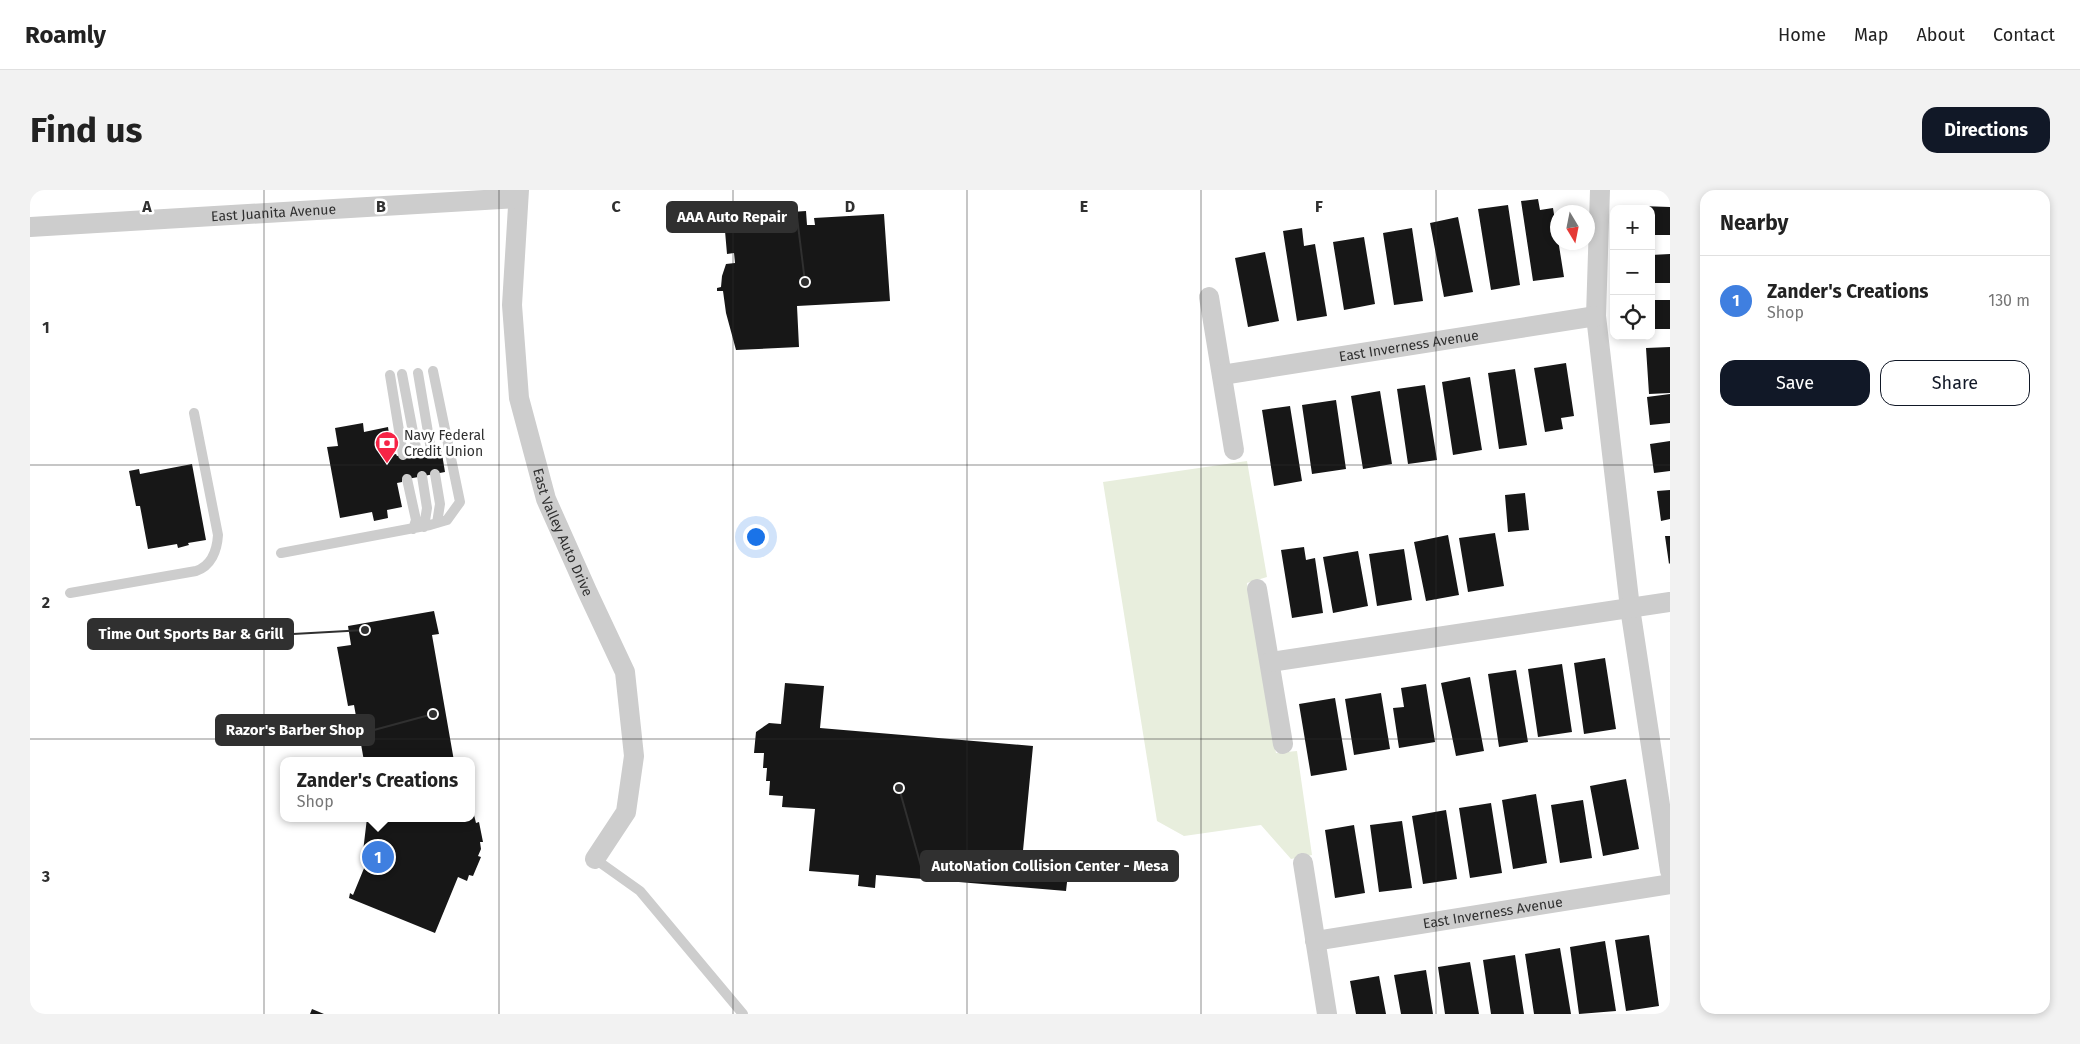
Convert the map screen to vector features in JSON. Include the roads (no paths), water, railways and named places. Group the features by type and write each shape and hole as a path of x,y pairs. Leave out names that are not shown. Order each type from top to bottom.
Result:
{"street":[{"path":"1600,190 1596,316 1630,608 1670,871"},
{"name":"East Juanita Avenue","path":"30,227 518,194"},
{"name":"East Valley Auto Drive","path":"518,194 512,306 519,398 546,499 625,672 634,756 626,812 595,859"},
{"path":"1209,296 1234,450"},
{"name":"East Inverness Avenue","path":"1222,375 1596,316"},
{"path":"1257,589 1283,744"},
{"path":"1270,662 1670,602"},
{"path":"1303,863 1327,1014"},
{"name":"East Inverness Avenue","path":"1315,940 1670,884"}],"lane":[{"path":"281,553 418,528 447,520 460,502 433,371"},
{"path":"418,373 431,450"},
{"path":"402,374 417,453"},
{"path":"390,375 403,455"},
{"path":"70,593 196,571 204,568 212,557 217,549 218,535 194,413"},
{"path":"435,474 440,504 437,523"},
{"path":"418,528 427,508 422,476"},
{"path":"407,479 418,528"},
{"path":"595,859 640,891 743,1014"}],"place":[{"name":"AAA Auto Repair","path":"805,282"},
{"name":"Navy Federal Credit Union","path":"387,464"},
{"name":"Time Out Sports Bar & Grill","path":"365,630"},
{"name":"Razor's Barber Shop","path":"433,714"},
{"name":"AutoNation Collision Center - Mesa","path":"899,788"},
{"name":"Zander's Creations","path":"378,857"}]}
